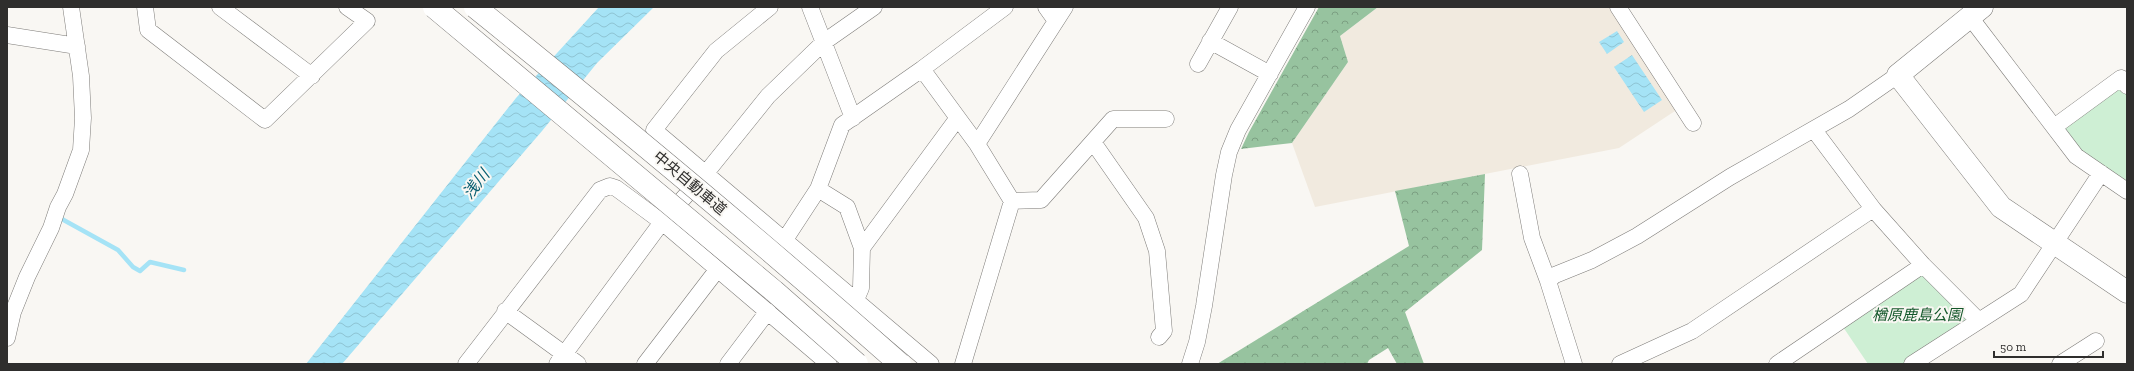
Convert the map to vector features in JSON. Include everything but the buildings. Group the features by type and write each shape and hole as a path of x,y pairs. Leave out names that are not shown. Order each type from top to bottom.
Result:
{"main road":[{"name":"中央自動車道","path":"434,7 774,292 857,364"},
{"name":"中央自動車道","path":"475,7 669,165 794,270 900,364"},
{"path":"1976,12 1898,75 2001,207 2127,292"}],"street":[{"path":"7,338 13,312 27,277 51,228 58,206 65,194 81,150 83,118 77,46 71,7"},
{"path":"145,7 148,30 265,120 367,21 347,7"},
{"path":"220,7 312,76"},
{"path":"770,7 716,51 654,130 855,302 931,364"},
{"path":"810,7 853,118"},
{"path":"561,359 662,222 706,173 768,96 824,42 874,7"},
{"path":"784,241 818,189 842,125 922,70 1005,7"},
{"path":"1046,7 1056,21"},
{"path":"977,144 1065,7"},
{"path":"1198,64 1230,7"},
{"path":"1190,364 1198,342 1224,175 1229,152 1238,130 1308,7"},
{"path":"1618,7 1692,123"},
{"path":"1976,12 2054,127 2076,156 2127,191"},
{"path":"7,36 77,46"},
{"path":"1210,42 1270,74"},
{"path":"922,70 977,144 1012,201 963,364"},
{"path":"1548,281 1555,275 1592,260 1637,236 1730,177 1849,109 1898,75"},
{"path":"2054,127 2125,79"},
{"path":"862,248 957,119"},
{"path":"1012,201 1041,200 1113,119 1166,119"},
{"path":"1814,130 1873,209 1923,265 1978,320"},
{"path":"1093,142 1146,218 1157,251 1164,331 1159,337"},
{"path":"1920,362 1978,320 2021,294 2101,173"},
{"path":"1520,174 1532,238 1548,281 1574,364"},
{"path":"466,364 505,311 600,190 605,187 616,188 662,222 717,270 768,311 823,362"},
{"path":"818,189 847,207 862,248 861,288 855,302"},
{"path":"1620,364 1692,331 1873,209"},
{"path":"1777,364 1923,265"},
{"path":"645,364 717,270"},
{"path":"505,311 561,359 578,364"},
{"path":"728,364 768,311"},
{"path":"2060,364 2096,341"}],"shaded area":[{"path":"1378,7 1614,7 1678,109 1619,148 1315,207 1292,143 1348,62 1340,36"}],"green space":[{"path":"1319,7 1378,7 1340,36 1348,62 1292,143 1241,149 1249,132"},
{"path":"2121,78 2127,86 2127,191 2054,127"},
{"path":"1485,174 1482,250 1405,312 1424,364 1397,364 1388,348 1369,360 1367,364 1217,364 1409,246 1395,191"},
{"name":"楢原鹿島公園","path":"1923,265 1978,320 1911,364 1868,364 1839,321"}],"water":[{"name":"浅川","path":"599,7 654,7 597,63 542,131 342,364 306,364 516,98"},
{"path":"1617,31 1624,42 1607,54 1599,42"},
{"path":"1632,55 1662,100 1644,112 1614,67"}],"waterway":[{"path":"60,218 118,250 133,267 140,271 150,262 184,270"}]}
